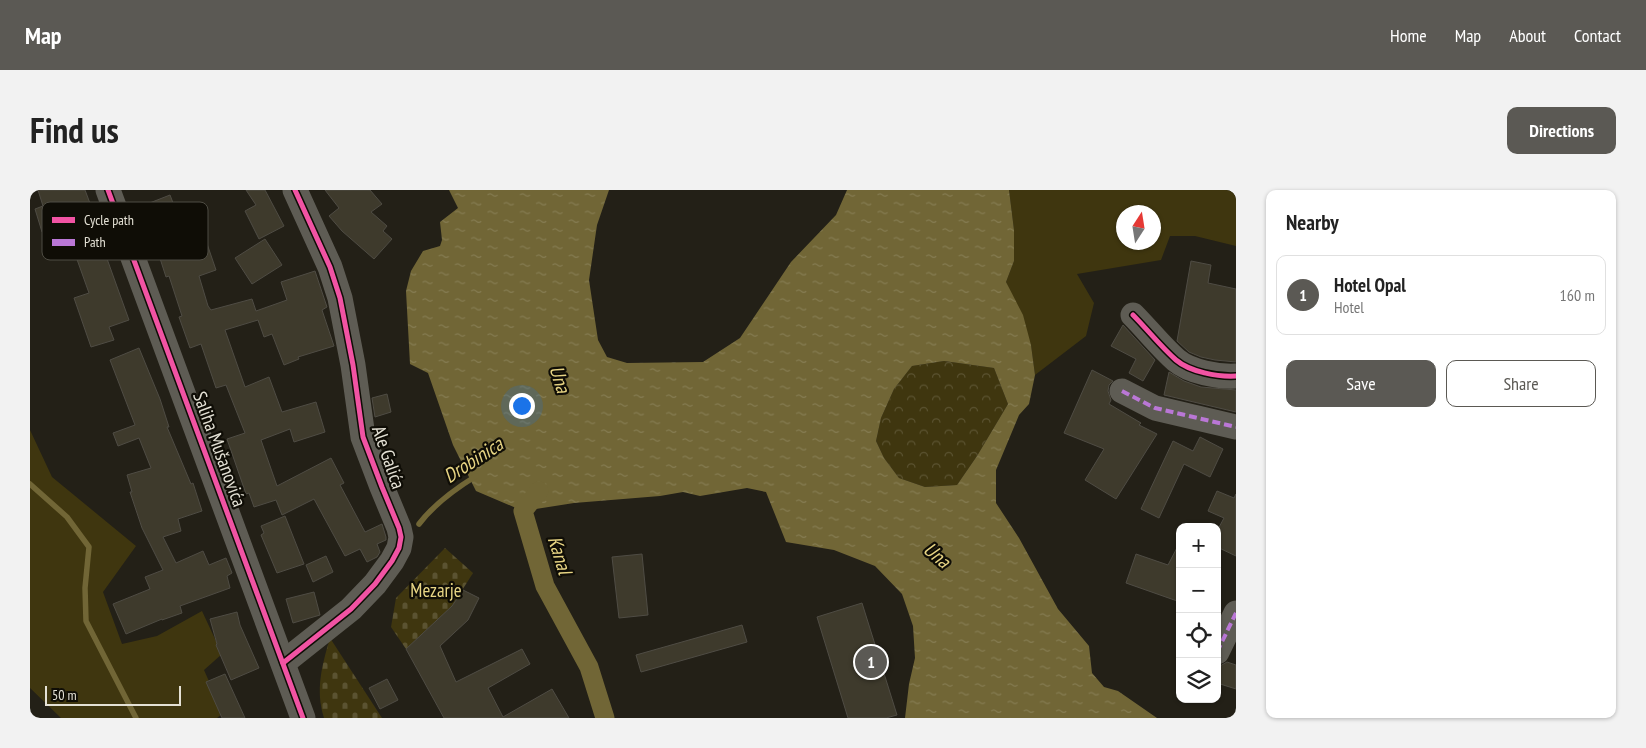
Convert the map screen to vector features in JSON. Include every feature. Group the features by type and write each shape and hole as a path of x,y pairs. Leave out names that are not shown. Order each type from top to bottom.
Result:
{"street":[{"name":"Saliha Mušanovića","path":"108,190 112,202"},
{"name":"Ale Galića","path":"283,663 351,609 375,584 396,554 401,537 363,437 353,365 340,298 330,267 295,190"},
{"name":"Saliha Mušanovića","path":"134,260 303,718"},
{"path":"1132,315 1177,361 1192,369 1213,374 1236,376"},
{"path":"1122,391 1155,408 1236,427"},
{"path":"1221,644 1236,613"}],"green space":[{"path":"1009,190 1236,190 1236,246 1195,236 1170,236 1161,260 1077,274 1094,303 1086,336 1035,375 1031,345 1006,282 1014,261 1014,230"},
{"path":"944,361 994,368 1008,404 957,485 925,487 899,478 884,458 876,441 881,418 894,389 912,366"},
{"path":"30,430 52,477 136,546 103,592 122,644 157,636 202,611 222,654 204,670 223,713 217,718 61,718 30,688"},
{"name":"Mezarje","path":"445,548 473,573 452,606 406,649 391,627 396,598"},
{"path":"330,638 382,718 324,718 321,708 320,688 322,668"}],"water":[{"name":"Una","path":"449,190 609,190 597,225 589,280 598,340 607,357 627,363 703,362 740,338 791,262 836,215 847,190 1009,190 1014,230 1014,261 1006,282 1023,315 1031,345 1035,375 1029,404 1019,415 996,470 996,503 1019,538 1058,609 1089,646 1092,673 1104,687 1118,691 1157,718 905,718 909,684 915,658 913,626 902,594 875,566 834,550 786,542 766,492 747,488 700,496 683,492 660,496 574,503 523,511 476,491 453,445 428,373 410,364 406,291 411,271 423,251 440,246 442,240 440,222 458,208","holes":["944,361 994,368 1008,404 957,485 925,487 899,478 884,458 876,441 881,418 894,389 912,366"]}],"building":[{"path":"38,190 85,190 90,202 42,202"},
{"path":"246,190 265,190 284,226 259,239 245,211 256,205"},
{"path":"325,190 370,190 382,204 371,212 387,226 383,231 392,239 374,259 342,231 329,216 339,208"},
{"path":"170,195 173,202 152,202"},
{"path":"42,206 42,232 35,209"},
{"path":"265,239 282,265 252,284 235,258"},
{"path":"208,247 216,270 199,276 208,306 211,310 252,299 256,311 287,300 281,282 315,271 327,307 322,310 334,346 298,357 299,359 284,365 272,334 264,337 258,320 225,330 245,387 269,377 282,412 316,402 325,432 294,442 290,429 261,440 277,486 331,458 344,483 340,485 365,532 382,524 386,540 377,544 380,552 377,557 367,562 360,549 345,556 314,499 282,515 276,500 254,507 249,493 246,494 227,439 245,433 226,385 216,388 201,344 190,348 179,317 182,316 169,276 166,277 161,260 208,260"},
{"path":"77,260 107,260 129,320 109,327 114,340 91,347 74,298 89,293"},
{"path":"1191,261 1211,265 1208,283 1236,289 1236,362 1201,357 1189,352 1177,341"},
{"path":"1123,325 1155,360 1143,381 1129,373 1136,359 1111,346"},
{"path":"139,348 160,399 169,427 167,427 191,484 193,483 202,511 178,519 181,531 163,537 176,563 203,551 209,565 226,558 232,573 227,576 230,588 180,606 182,613 126,634 113,604 150,589 145,577 163,570 142,528 130,492 132,492 127,475 151,468 139,438 118,446 113,433 135,425 110,360"},
{"path":"1092,370 1113,381 1109,385 1108,391 1111,400 1109,404 1141,423 1139,425 1157,434 1116,499 1085,480 1104,449 1064,433"},
{"path":"1169,372 1184,381 1201,387 1236,390 1236,412 1164,395"},
{"path":"387,394 391,412 375,417 372,398"},
{"path":"1200,437 1223,449 1210,477 1184,464 1159,518 1141,509 1173,441 1193,451"},
{"path":"1217,491 1234,498 1236,494 1236,556 1221,549 1221,524 1224,518 1208,511"},
{"path":"285,516 304,564 277,573 261,535 264,533 261,526"},
{"path":"1176,550 1176,601 1126,583 1136,554 1168,565"},
{"path":"642,554 648,615 619,618 612,557"},
{"path":"326,556 333,572 313,582 306,565"},
{"path":"463,590 479,598 468,620 440,646 456,682 522,649 530,664 488,688 503,717 552,689 569,718 444,718 406,649 452,606"},
{"path":"314,592 320,615 293,623 286,599"},
{"path":"862,603 897,715 886,718 848,718 817,617"},
{"path":"237,612 240,625 259,668 231,680 216,645 210,619"},
{"path":"742,625 747,642 641,672 636,655"},
{"path":"1227,662 1236,665 1236,689 1221,684 1221,665"},
{"path":"225,674 245,718 222,718 206,682"},
{"path":"387,679 398,700 380,709 369,688"}],"waterway":[{"name":"Drobinica","path":"419,524 445,497 476,476"},
{"name":"Drobinica","path":"30,484 67,517 89,547 85,588 86,621 136,718"},
{"name":"Kanal","path":"539,491 523,511 545,586 589,667 605,718"}],"marked path":[{"path":"1122,391 1155,408 1236,427"},
{"path":"1221,644 1236,613"}],"cycle path":[{"path":"108,190 112,202"},
{"path":"283,663 351,609 375,584 392,561 399,548 401,537 363,437 353,365 340,298 330,267 295,190"},
{"path":"134,260 303,718"},
{"path":"1133,315 1182,364 1204,373 1236,376"}],"place":[{"name":"Hotel Opal","path":"871,662"}]}
